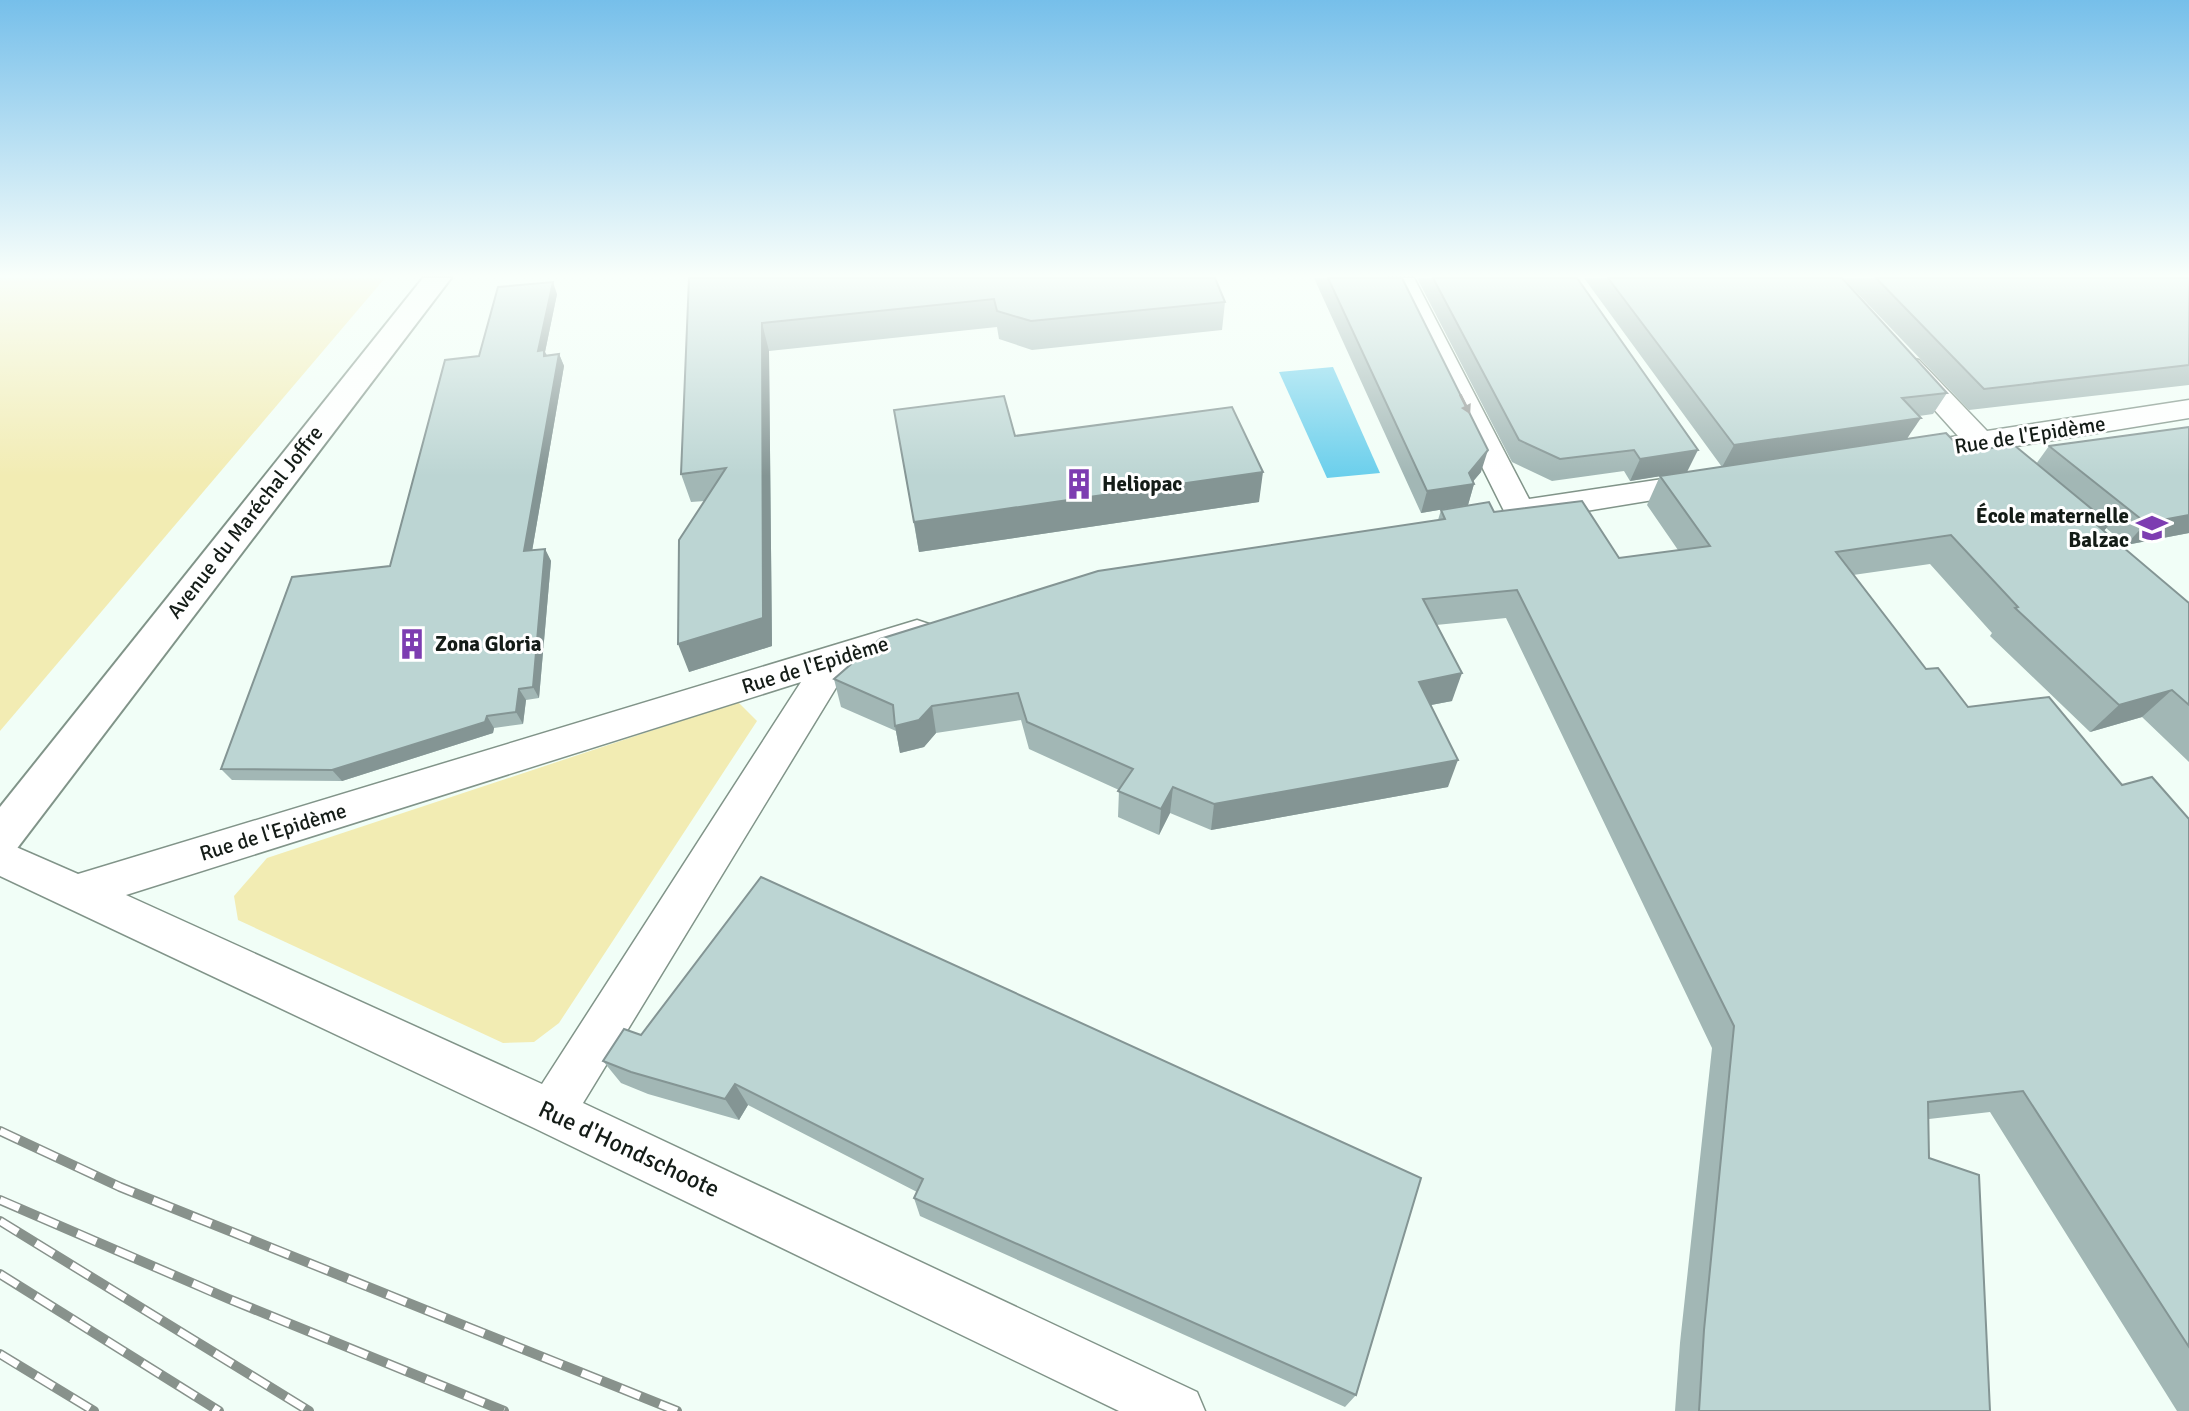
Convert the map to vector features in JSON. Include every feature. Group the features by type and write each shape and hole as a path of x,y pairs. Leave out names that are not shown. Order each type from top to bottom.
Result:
{"main road":[{"name":"Avenue du Maréchal Joffre","path":"0,838 386,344"}],"street":[{"path":"1434,344 1519,511"},
{"path":"1891,347 1979,443 2019,476"},
{"name":"Rue de l'Epidème","path":"1873,458 2189,410"},
{"path":"1484,516 1718,473"},
{"name":"Rue de l'Epidème","path":"78,892 949,622"},
{"path":"551,1112 835,659"},
{"name":"Rue d'Hondschoote","path":"0,857 551,1112 1178,1411"}],"shaded area":[{"path":"0,344 329,344 0,731"},
{"path":"738,702 757,721 559,1023 534,1042 503,1043 238,920 234,896 267,858"}],"water":[{"path":"1333,367 1380,473 1327,478 1279,372"}],"building":[{"path":"482,344 540,344 538,351 544,350 544,356 559,354 524,551 545,549 533,687 519,689 516,712 487,716 485,722 332,770 221,769 292,577 390,566 445,360 479,356"},
{"path":"686,344 762,344 763,618 678,644 679,540 726,468 681,474"},
{"path":"1359,344 1435,344 1488,450 1469,473 1474,484 1427,491"},
{"path":"1468,344 1623,344 1698,450 1640,459 1634,450 1560,459 1519,440"},
{"path":"1658,344 1902,344 1947,393 1902,398 1921,418 1734,445"},
{"path":"1940,344 2189,344 2189,365 1984,389"},
{"name":"Heliopac","path":"1004,396 1015,436 1232,407 1263,472 914,522 894,410"},
{"path":"2189,427 2189,515 2146,523 2049,446"},
{"path":"1946,433 1964,452 2014,445 2110,524 2098,526 2189,603 2189,705 2172,690 2119,705 2015,608 2018,607 1951,535 1836,552 1926,669 1938,668 1968,707 2049,697 2122,785 2152,777 2189,819 2189,1347 2023,1091 1928,1102 1929,1158 1979,1175 1990,1411 1699,1411 1704,1330 1734,1026 1517,590 1423,599 1462,673 1419,682 1458,760 1214,804 1173,787 1161,809 1118,791 1133,769 1027,722 1018,693 932,706 919,720 895,726 893,705 834,679 880,639 1098,571 1445,519 1441,510 1489,502 1494,512 1582,501 1619,558 1710,546 1660,476"},
{"path":"761,877 1421,1178 1356,1395 914,1198 923,1179 735,1084 725,1099 631,1072 603,1061 624,1029 641,1035"}],"railway":[{"path":"0,1131 120,1187 677,1411"},
{"path":"0,1200 229,1299 504,1411"},
{"path":"0,1221 309,1411"},
{"path":"0,1274 219,1411"},
{"path":"0,1354 94,1411"}],"place":[{"name":"Heliopac","path":"1079,484"},
{"name":"École maternelle Balzac","path":"2152,528"},
{"name":"Zona Gloria","path":"412,644"}]}
